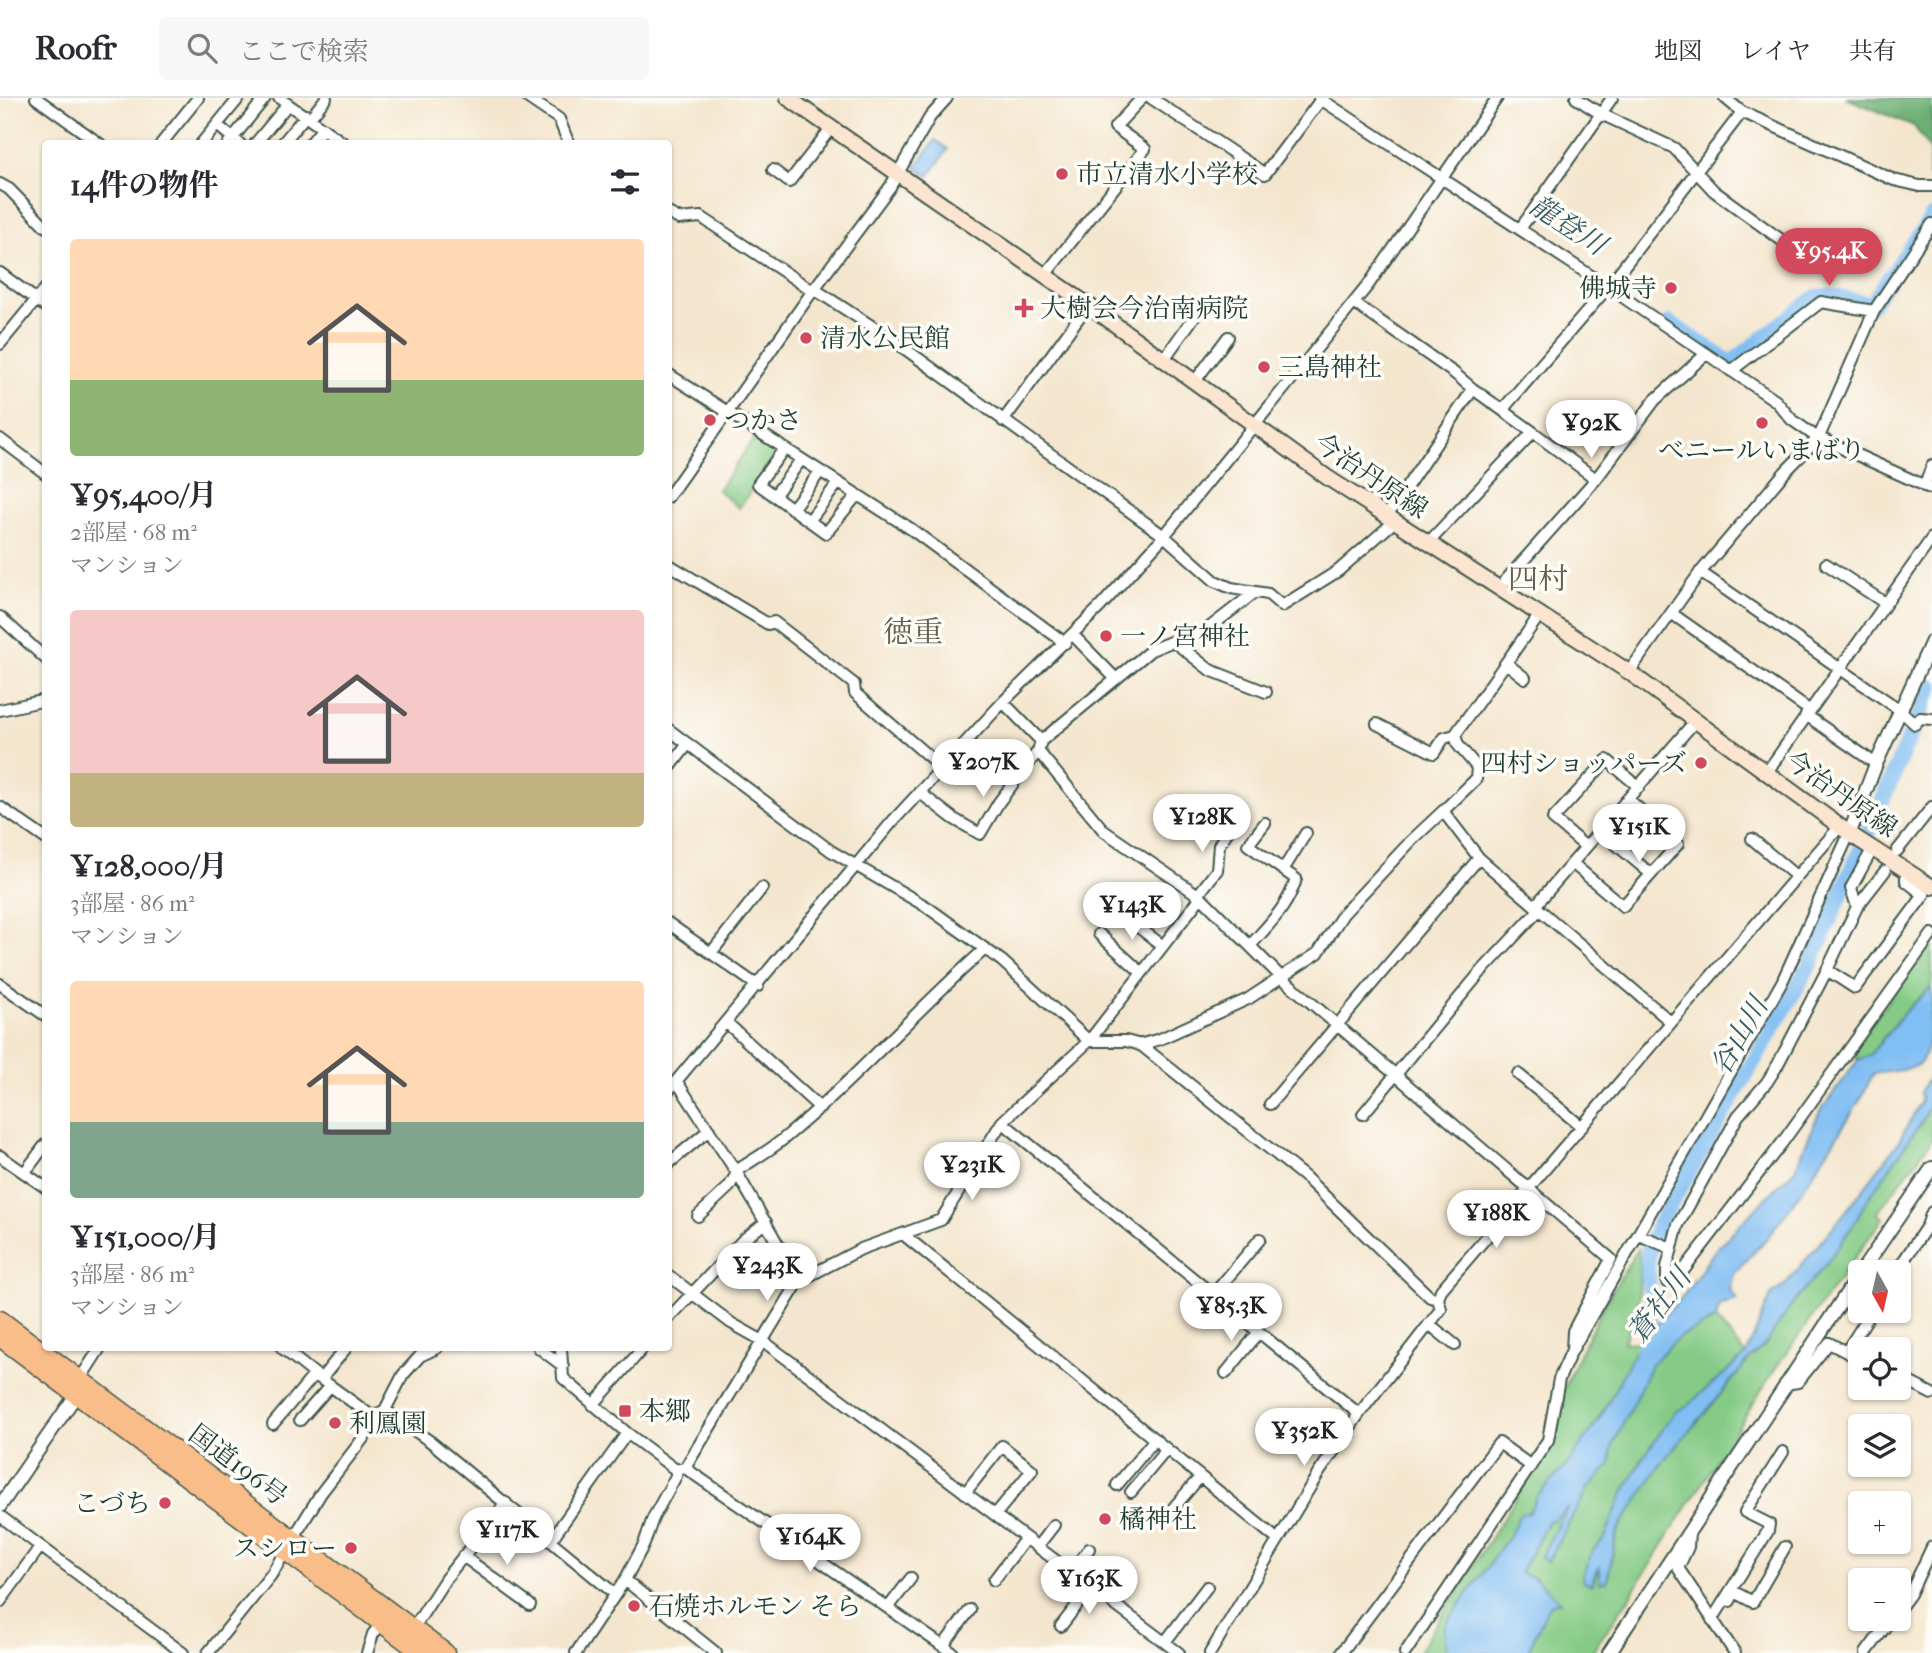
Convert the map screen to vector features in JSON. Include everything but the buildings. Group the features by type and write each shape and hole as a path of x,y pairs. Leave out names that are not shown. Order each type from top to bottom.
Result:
{"highway":[{"name":"国道196号","path":"0,1320 78,1387 290,1545 445,1653"},
{"name":"国道196号","path":"0,1337 78,1387"},
{"name":"国道196号","path":"290,1545 382,1623 422,1653"}],"main road":[{"name":"今治丹原線","path":"788,98 1088,305 1328,478 1629,672 1848,831 1932,887"}],"street":[{"path":"36,98 94,140"},
{"path":"166,140 198,98"},
{"path":"204,140 239,98"},
{"path":"235,140 265,98"},
{"path":"286,140 326,98"},
{"path":"528,98 559,119 567,140"},
{"path":"672,491 890,187 930,117 947,98"},
{"path":"1122,98 1132,106"},
{"path":"1045,275 1145,149 1115,127 1142,98"},
{"path":"1151,98 1265,174 1321,98 1776,401 1792,420 1819,437 1928,488 1932,466"},
{"path":"672,1087 758,986 855,864 919,792 1003,702 1069,639 1164,536 1354,303 1497,98"},
{"path":"1576,98 1601,114 1674,148 1714,191 1791,247"},
{"path":"1520,229 1612,98"},
{"path":"1725,98 1742,111 1894,180 1932,186"},
{"path":"259,140 284,101 338,140"},
{"path":"1503,409 1608,287 1742,111"},
{"path":"217,125 233,140"},
{"path":"773,170 789,182 832,127"},
{"path":"313,140 323,128"},
{"path":"0,184 9,189 42,223"},
{"path":"672,215 679,219 701,217 890,338 1164,536 1215,581 1247,592 1268,594 1282,606 1338,571 1391,519 1474,389"},
{"path":"1629,672 1700,572 1785,472 1819,437 1874,310 1932,224"},
{"path":"0,273 41,303 0,344"},
{"path":"1731,371 1821,302 1874,310"},
{"path":"1354,303 1454,373 1596,479"},
{"path":"1003,422 1088,305"},
{"path":"1164,359 1194,317"},
{"path":"1195,381 1227,337"},
{"path":"1498,589 1596,479 1655,400 1706,355"},
{"path":"672,379 911,529 1069,639 1115,678"},
{"path":"1428,543 1533,432"},
{"path":"0,439 42,471"},
{"path":"784,449 758,484 826,533 857,495"},
{"path":"774,496 801,460"},
{"path":"792,509 820,472"},
{"path":"809,521 838,483"},
{"path":"1767,772 1932,538"},
{"path":"1826,564 1885,603"},
{"path":"672,566 768,624 774,622 854,684 855,693 942,768"},
{"path":"1700,572 1915,724 1920,718 1932,719"},
{"path":"919,792 954,819 980,834 1019,773 1040,746 1115,678 1151,649 1205,631 1257,591"},
{"path":"1377,724 1434,753 1444,738 1455,735 1541,613"},
{"path":"1671,613 1876,764"},
{"path":"0,617 42,655"},
{"path":"1173,641 1210,670 1266,692"},
{"path":"1405,1653 1548,1440 1559,1379 1782,982 1876,764 1903,713 1932,641"},
{"path":"1506,663 1525,678"},
{"path":"0,710 42,701"},
{"path":"1003,702 1104,831 1199,896 1281,977 1611,1259 1573,1331 1572,1352"},
{"path":"1363,1114 1572,863 1696,720"},
{"path":"672,732 831,851 927,907 1002,961 1089,1041 1126,1041 1139,1045 1306,1178 1430,1297 1438,1299"},
{"path":"1139,1045 1237,1004 1318,953 1343,914 1476,779 1477,767 1458,745 1455,735"},
{"path":"672,765 688,744"},
{"path":"1586,847 1553,820 1607,760 1639,787"},
{"path":"1572,863 1623,906 1651,874 1678,842 1628,799"},
{"path":"0,807 42,836"},
{"path":"1897,851 1932,807"},
{"path":"1443,811 1479,858 1671,1022"},
{"path":"1250,946 1281,912 1291,896 1296,879 1248,845 1265,823"},
{"path":"576,1653 625,1580 644,1544 653,1518 680,1469 799,1281 861,1249 941,1220 1002,1122 1089,1041 1163,946 1217,870 1219,845 1229,829"},
{"path":"1600,831 1651,874"},
{"path":"1210,1653 1318,1474 1359,1414 1441,1309 1438,1299 1441,1290 1796,876 1848,831"},
{"path":"1283,870 1306,833"},
{"path":"1752,839 1796,876"},
{"path":"1857,907 1850,888 1871,846"},
{"path":"1270,1104 1479,858"},
{"path":"1827,970 1855,988 1924,895 1906,881 1906,870"},
{"path":"1885,871 1857,907 1772,1074 1738,1116 1678,1225 1671,1248 1667,1282 1673,1284 1765,1166 1932,934"},
{"path":"711,953 762,888"},
{"path":"1120,914 1163,946"},
{"path":"672,926 758,986"},
{"path":"1099,934 1142,973"},
{"path":"698,1216 729,1187 737,1172 779,1143 820,1108 985,949"},
{"path":"0,984 42,1013"},
{"path":"727,1023 820,1108"},
{"path":"1518,1074 1582,1127"},
{"path":"677,1082 737,1172 799,1281"},
{"path":"1002,1122 1359,1414"},
{"path":"672,1161 709,1130"},
{"path":"24,1172 42,1149"},
{"path":"0,1156 42,1185"},
{"path":"1870,1260 1932,1168"},
{"path":"1904,1260 1927,1226 1932,1212"},
{"path":"672,1315 742,1241 766,1222"},
{"path":"904,1235 1278,1540"},
{"path":"1639,1235 1671,1248"},
{"path":"1213,1295 1260,1239"},
{"path":"672,1278 731,1323 763,1341 1180,1653"},
{"path":"1609,1653 1848,1292"},
{"path":"1785,1384 1798,1382 1829,1343 1846,1352 1864,1323"},
{"path":"1429,1324 1455,1345"},
{"path":"1226,1373 1259,1332"},
{"path":"0,1506 78,1387 98,1351"},
{"path":"286,1351 373,1417 385,1410"},
{"path":"300,1420 322,1380 344,1351"},
{"path":"208,1653 271,1575 321,1493 385,1410 404,1375 420,1356 431,1351"},
{"path":"542,1351 563,1366"},
{"path":"561,1351 563,1378 627,1433 953,1653"},
{"path":"593,1405 640,1351"},
{"path":"273,1424 322,1380"},
{"path":"1911,1383 1932,1394"},
{"path":"385,1410 431,1442 615,1594"},
{"path":"551,1540 627,1433"},
{"path":"1117,1485 1155,1439"},
{"path":"1341,1653 1499,1443 1531,1466"},
{"path":"965,1493 1002,1447 1032,1470 995,1515"},
{"path":"1131,1492 1167,1449"},
{"path":"1715,1623 1768,1531 1769,1524 1745,1511 1783,1452"},
{"path":"1169,1513 1200,1477"},
{"path":"413,1629 463,1556 506,1503"},
{"path":"0,1516 183,1653"},
{"path":"1037,1546 1054,1525"},
{"path":"1689,1531 1688,1547 1678,1568 1735,1653"},
{"path":"993,1580 1026,1538"},
{"path":"0,1602 40,1546"},
{"path":"1715,1623 1734,1592 1753,1602 1785,1547"},
{"path":"1911,1592 1932,1547"},
{"path":"1071,1572 1089,1549"},
{"path":"463,1556 530,1605"},
{"path":"888,1608 911,1578"},
{"path":"625,1580 716,1653"},
{"path":"1061,1626 1091,1587"},
{"path":"1165,1642 1207,1587"},
{"path":"943,1646 970,1611"},
{"path":"367,1653 373,1634 382,1623"},
{"path":"1866,1653 1882,1631"}],"green space":[{"path":"1846,98 1932,98 1932,176 1929,176 1930,150 1914,126"},
{"path":"755,437 775,449 776,454 739,508 718,490"},
{"path":"1932,942 1932,986 1903,1014 1870,1055 1858,1060 1852,1050"},
{"path":"1932,1086 1932,1140 1877,1213 1883,1218 1853,1260 1848,1260 1848,1267 1777,1366 1591,1653 1527,1653 1549,1605 1559,1602 1520,1574 1548,1521 1570,1504 1541,1556 1548,1561 1589,1487 1611,1464 1612,1447 1652,1363 1679,1337 1716,1319 1746,1355 1688,1405 1674,1413 1642,1460 1620,1500 1605,1538 1593,1550 1583,1574 1592,1585 1601,1566 1607,1581 1617,1531 1665,1458 1750,1358 1764,1346 1796,1299 1827,1263 1924,1118"},
{"path":"1638,1248 1639,1297 1634,1318 1623,1343 1640,1342 1616,1389 1579,1449 1528,1513 1520,1514 1510,1535 1444,1627 1447,1653 1418,1653 1519,1493 1550,1449 1564,1390 1575,1363 1600,1312"}],"water":[{"path":"935,140 948,149 929,176 916,167"},
{"path":"1932,986 1929,1036 1921,1062 1905,1069 1873,1074 1860,1100 1802,1191 1767,1238 1734,1274 1730,1290 1737,1300 1719,1306 1716,1319 1679,1337 1652,1363 1612,1447 1611,1464 1589,1487 1547,1562 1541,1557 1568,1507 1554,1520 1548,1521 1520,1573 1535,1578 1560,1602 1549,1605 1527,1653 1447,1653 1444,1627 1510,1535 1520,1514 1528,1513 1538,1495 1567,1465 1600,1418 1640,1342 1684,1295 1716,1249 1795,1169 1819,1113 1858,1060 1870,1055 1903,1014"},
{"path":"1932,1072 1931,1096 1924,1118 1827,1263 1796,1299 1764,1346 1750,1358 1665,1458 1617,1531 1607,1581 1600,1583 1600,1567 1592,1585 1584,1581 1583,1574 1593,1550 1605,1538 1620,1500 1642,1460 1674,1413 1688,1405 1746,1355 1771,1295 1785,1285 1896,1146 1921,1101 1920,1092"}],"waterway":[{"name":"龍登川","path":"1669,323 1731,363 1815,298 1830,296 1871,304 1932,217"},
{"name":"谷山川","path":"1642,1356 1652,1303 1647,1267 1649,1247 1663,1217 1811,963 1932,686"}],"place":[{"name":"市立清水小学校","path":"1062,174"},
{"name":"佛城寺","path":"1671,288"},
{"name":"大樹会今治南病院","path":"1024,308"},
{"name":"清水公民館","path":"806,338"},
{"name":"三島神社","path":"1264,367"},
{"name":"つかさ","path":"710,420"},
{"name":"べニールいまばり","path":"1762,423"},
{"name":"一ノ宮神社","path":"1106,636"},
{"name":"四村ショッパーズ","path":"1701,763"},
{"name":"本郷","path":"625,1411"},
{"name":"利鳳園","path":"335,1423"},
{"name":"こづち","path":"165,1503"},
{"name":"橘神社","path":"1105,1519"},
{"name":"スシロー","path":"351,1548"},
{"name":"石焼ホルモン そら","path":"634,1606"}],"district":[{"name":"四村","path":"1538,579"},
{"name":"徳重","path":"913,632"}],"water label":[{"name":"蒼社川","path":"1659,1305"}]}
